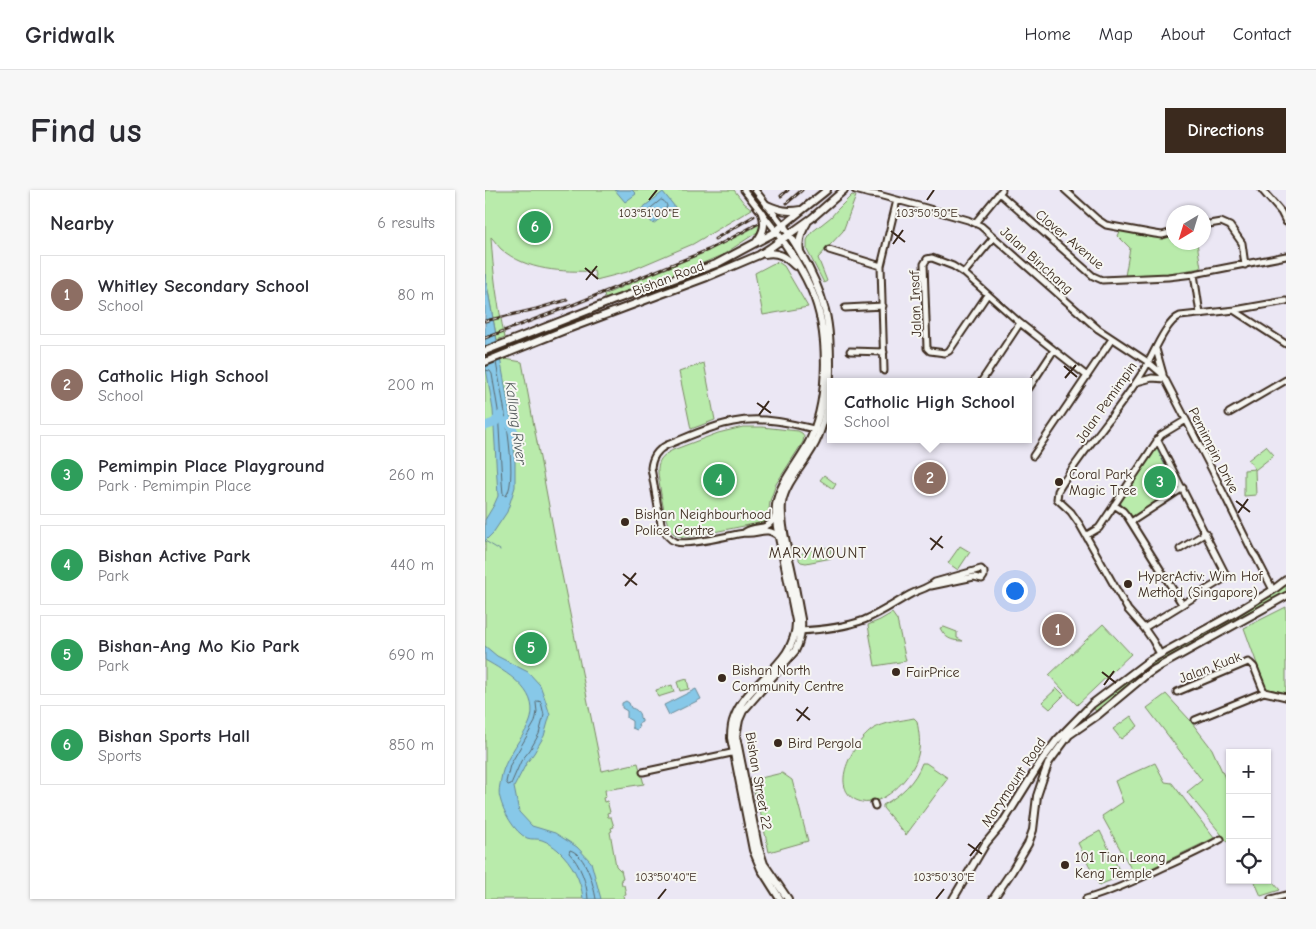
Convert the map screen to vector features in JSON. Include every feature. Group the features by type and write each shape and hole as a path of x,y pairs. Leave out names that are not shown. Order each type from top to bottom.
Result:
{"main road":[{"name":"Bishan Road","path":"485,351 612,301 716,264 776,231 827,190"},
{"name":"Bishan Road","path":"485,362 707,277 759,255 812,218 844,190"},
{"path":"767,205 784,211 802,210"},
{"path":"754,244 763,233 765,223 762,213"},
{"path":"800,252 800,234 812,218"},
{"name":"Bishan Street 22","path":"783,225 809,268 825,310 830,350 830,378"},
{"name":"Bishan Street 22","path":"776,231 804,274 812,290 823,327 823,396 817,439 792,480 782,503 782,525 801,619 799,631"},
{"path":"759,255 770,252 779,254 788,259 804,274"},
{"name":"Bishan Street 22","path":"780,899 761,869 753,850 736,752 736,736 743,711 795,651 801,639 779,538 776,508 779,493 817,430 827,405"},
{"name":"Marymount Road","path":"953,899 986,843 1002,824 1042,760 1057,740 1092,704 1149,660 1233,614 1272,591 1286,580"},
{"name":"Marymount Road","path":"993,899 1028,844 1033,830 1037,796 1049,762 1069,735 1098,715 1155,669 1286,596"},
{"name":"Bishan Street 22","path":"736,752 758,846 770,874 788,899"}],"street":[{"path":"744,190 776,231"},
{"path":"755,190 783,225"},
{"name":"Jalan Binchang","path":"855,190 975,222 1097,329 1149,362"},
{"name":"Jalan Binchang","path":"873,190 879,195"},
{"path":"1065,190 1097,219 1107,225 1155,234 1166,234"},
{"path":"1262,190 1281,212 1286,222"},
{"path":"975,222 1001,192"},
{"name":"Clover Avenue","path":"1001,192 1097,279 1148,278 1194,274 1286,256"},
{"path":"884,371 881,266 897,200"},
{"path":"1211,224 1222,222 1230,226 1241,241 1245,264"},
{"path":"994,237 964,273 1020,323 1087,376"},
{"path":"829,250 881,266"},
{"name":"Jalan Insaf","path":"964,273 953,266 932,258 927,259 924,264 927,348 930,351 945,353 949,351 987,295"},
{"path":"1194,274 1200,314"},
{"name":"Jalan Pemimpin","path":"1087,535 1071,512 1057,499 1058,491 1094,438 1137,382 1155,348 1175,318 1286,301"},
{"path":"845,308 883,306"},
{"path":"1235,310 1286,344"},
{"path":"984,378 1020,323"},
{"path":"1033,456 1112,339"},
{"path":"1137,382 1152,378 1165,379 1155,348"},
{"path":"1032,383 1054,350"},
{"path":"850,351 884,352"},
{"name":"Pemimpin Drive","path":"1149,362 1165,379 1253,553 1253,558 1272,591"},
{"path":"1229,413 1286,380"},
{"path":"776,515 773,522 767,527 684,543 674,541 664,533 661,524 651,468 653,457 667,445 731,422 765,420 799,425 817,430"},
{"path":"1160,654 1153,641 1128,610 1087,535 1099,528 1161,435 1186,420"},
{"path":"1143,628 1226,577 1206,533 1157,440"},
{"path":"1131,522 1183,488"},
{"path":"1114,505 1123,511 1131,522 1182,604"},
{"path":"744,532 768,530 779,538"},
{"path":"1180,549 1206,533"},
{"path":"799,631 837,626 863,620 918,591 931,586 975,577 982,579 984,572 981,569 977,570 935,582 931,586"},
{"name":"Jalan Kuak","path":"1177,692 1248,662 1254,667 1264,692"},
{"path":"1195,720 1264,692 1286,697"},
{"path":"643,772 736,752"},
{"path":"1086,899 1132,883 1221,839"},
{"path":"1271,899 1286,895"}],"green space":[{"path":"485,190 734,190 744,203 752,209 693,244 627,272 596,280 594,271 545,269 522,262 501,249 491,237 496,287 505,337 497,340 485,275"},
{"path":"852,195 856,196 843,231 818,258 827,281 824,283 807,250 807,240 812,232 831,217"},
{"path":"760,224 759,231 724,254 606,301 604,295 703,253"},
{"path":"1121,229 1161,236 1166,235 1166,250 1198,250 1201,268 1164,274 1125,276 1130,248 1118,236"},
{"path":"778,262 784,266 808,307 763,315 755,273"},
{"path":"505,359 522,362 561,570 602,771 638,763 644,784 605,790 606,797 603,798 604,802 607,801 610,812 607,813 608,817 611,817 614,827 611,828 612,831 610,832 616,866 621,870 623,878 621,879 622,885 624,885 626,894 623,895 624,899 485,899 485,366"},
{"path":"704,363 715,420 691,429 679,372"},
{"path":"743,427 798,431 804,436 803,442 776,484 770,501 768,519 764,522 689,537 681,537 673,533 667,522 663,505 658,473 658,465 661,459 673,450 718,433"},
{"path":"1266,446 1274,455 1255,470 1256,495 1244,496 1244,470 1255,469 1248,460"},
{"path":"1155,449 1157,449 1175,485 1174,489 1135,518 1131,517 1121,505 1120,500"},
{"path":"824,475 836,484 833,489 820,480"},
{"path":"960,546 970,552 958,570 948,563"},
{"path":"830,547 832,558 806,563 799,560 799,556 804,552"},
{"path":"1286,580 1286,596 1155,669 1098,715 1092,705 1119,683"},
{"path":"1286,607 1286,693 1269,689 1265,686 1244,628"},
{"path":"892,613 897,620 906,661 875,666 868,625"},
{"path":"1103,624 1131,654 1077,705 1049,675"},
{"path":"944,627 957,632 957,638 963,641 952,640 946,637 940,628"},
{"path":"687,679 689,689 680,691 677,682"},
{"path":"672,685 674,692 658,697 656,690"},
{"path":"1057,688 1064,695 1050,709 1042,702"},
{"path":"1166,694 1189,719 1212,749 1226,780 1226,840 1187,792 1202,780 1147,708"},
{"path":"1131,716 1138,726 1121,739 1113,729"},
{"path":"914,718 917,721 919,747 915,764 910,773 903,782 885,797 875,801 865,802 856,800 848,793 844,785 844,775 852,753 859,743 873,729 888,723"},
{"path":"922,763 926,763 948,778 906,835 883,808 883,805 907,787"},
{"path":"1155,763 1165,782 1172,783 1214,838 1135,876 1102,816 1123,802 1115,781"},
{"path":"782,773 792,780 808,841 769,852 752,780"},
{"path":"1100,831 1122,876 1099,885 1078,843"},
{"path":"1271,880 1280,890 1261,896 1256,884 1271,884"}],"water":[{"path":"615,190 632,190 636,194 625,202"},
{"path":"663,192 675,207 653,224 641,209"},
{"path":"485,274 513,430 515,487 507,512 493,533 485,541 485,520 498,496 493,410 485,362"},
{"path":"485,646 497,656 528,672 540,685 550,715 544,736 514,787 519,812 532,826 555,833 577,847 591,862 601,899 583,899 578,878 572,866 563,855 540,839 529,839 522,835 510,821 501,803 499,793 502,774 529,724 532,708 530,699 519,683 485,660"},
{"path":"696,689 701,699 669,715 664,705"},
{"path":"626,701 631,708 637,711 642,720 638,724 639,728 637,730 632,728 632,721 627,718 627,711 622,708 622,703"}],"waterway":[{"name":"Kallang River","path":"485,426 494,423 501,415"},
{"name":"Kallang River","path":"508,421 515,434"},
{"path":"1155,449 1157,449 1175,485 1174,489 1135,518 1131,517 1121,505 1120,500 1155,449"},
{"path":"485,541 500,550"}],"railway":[{"path":"781,196 788,190"},
{"path":"787,203 802,190"},
{"path":"715,239 754,216"},
{"path":"485,338 708,250 759,223"},
{"path":"485,321 567,300"}],"place":[{"name":"Bishan Sports Hall","path":"535,227"},
{"name":"Catholic High School","path":"930,478"},
{"name":"Bishan Active Park","path":"719,480"},
{"name":"Coral Park Magic Tree","path":"1059,482"},
{"name":"Pemimpin Place Playground","path":"1160,482"},
{"name":"Bishan Neighbourhood Police Centre","path":"625,522"},
{"name":"HyperActiv: Wim Hof Method (Singapore)","path":"1128,584"},
{"name":"Whitley Secondary School","path":"1058,630"},
{"name":"Bishan-Ang Mo Kio Park","path":"531,648"},
{"name":"FairPrice","path":"896,672"},
{"name":"Bishan North Community Centre","path":"722,678"},
{"name":"Bird Pergola","path":"778,743"},
{"name":"101 Tian Leong Keng Temple","path":"1065,865"}],"district":[{"name":"MARYMOUNT","path":"818,553"}]}
